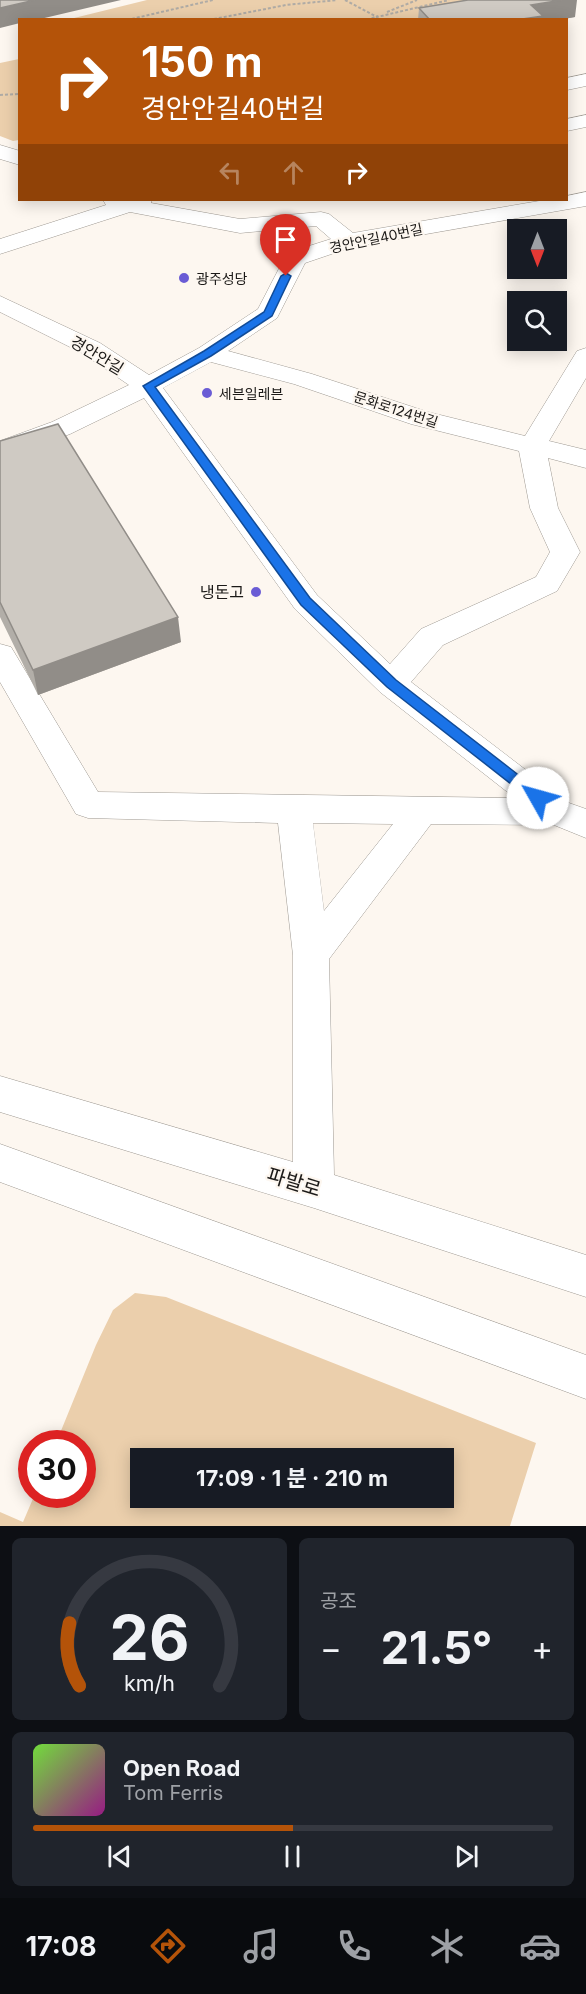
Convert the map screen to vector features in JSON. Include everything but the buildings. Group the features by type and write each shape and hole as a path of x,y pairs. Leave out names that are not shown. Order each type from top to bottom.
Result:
{"street":[{"path":"568,84 586,80"},
{"path":"568,125 586,122"},
{"path":"0,151 18,158"},
{"name":"경안안길40번길","path":"295,258 348,242 586,199"},
{"path":"0,247 130,201 240,226 295,258 268,313 208,353 148,386 61,428 0,451"},
{"path":"240,226 254,201"},
{"path":"240,226 321,219 348,242"},
{"name":"경안안길","path":"0,303 91,348 148,386 306,602 392,684 571,818"},
{"name":"문화로124번길","path":"208,353 303,379 420,418 586,459"},
{"path":"392,684 432,637 547,584 565,552 544,508 532,447 586,356"},
{"path":"0,655 88,805 294,810 423,810 571,818"},
{"path":"294,810 311,955 315,1188"},
{"path":"311,955 423,810"},
{"name":"파발로","path":"0,1094 315,1188 586,1276"},
{"path":"0,1163 586,1377"}],"path":[{"path":"136,18 213,0"},
{"path":"219,18 286,5 336,0"},
{"path":"345,0 377,18 449,0"},
{"path":"377,18 417,0"},
{"path":"0,95 18,94"}],"shaded area":[{"path":"147,0 533,0 422,18 74,18"},
{"path":"18,59 18,140 13,141 0,136 0,63"},
{"path":"135,1293 166,1297 536,1443 510,1526 0,1526 0,1512 23,1522 29,1508 96,1508 96,1430 61,1430 113,1310"}],"place":[{"name":"광주성당","path":"184,278"},
{"name":"세븐일레븐","path":"207,393"},
{"name":"냉돈고","path":"256,592"}],"route":[{"path":"286,276 268,313 208,353 148,386 306,602 392,684 538,798"}]}
